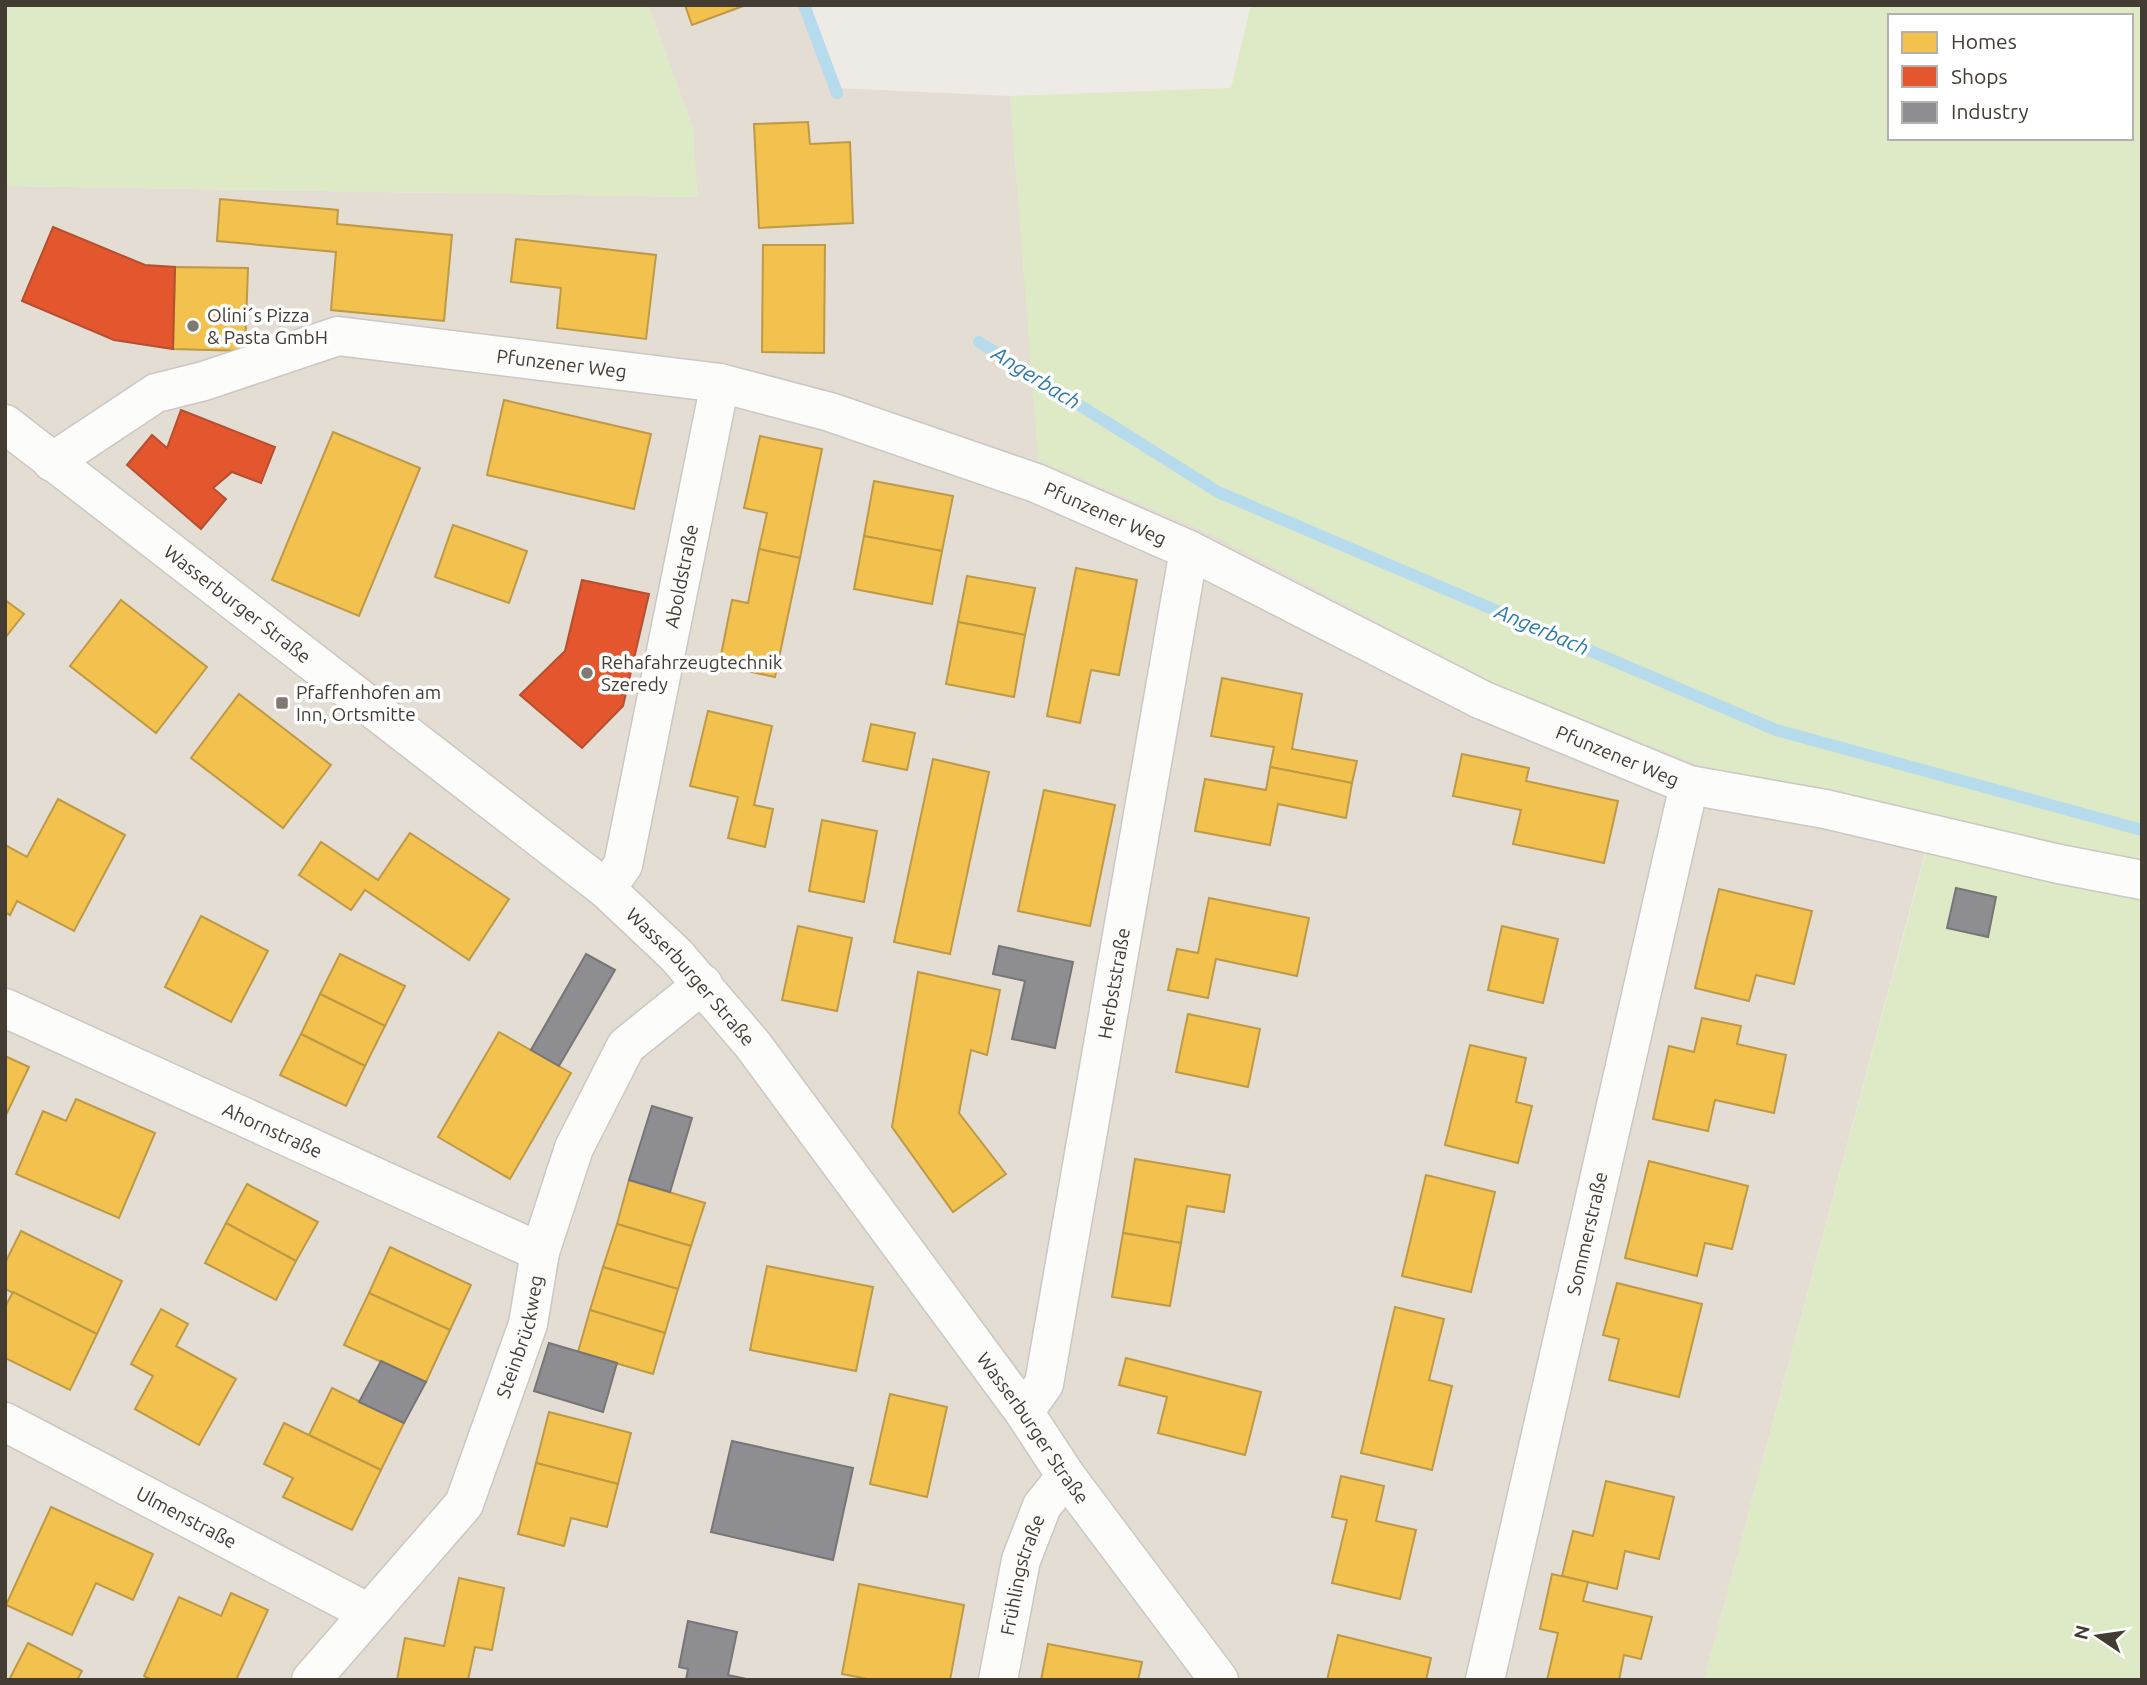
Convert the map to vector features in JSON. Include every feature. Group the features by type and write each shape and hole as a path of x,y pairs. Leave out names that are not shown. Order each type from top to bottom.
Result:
{"street":[{"name":"Pfunzener Weg","path":"52,463 156,393 204,381 338,336 720,383 830,412 1023,478 1189,550 1482,700 1689,785 1825,809 2059,864 2142,880"},
{"name":"Aboldstraße","path":"606,889 623,865 720,383"},
{"name":"Wasserburger Straße","path":"5,424 606,889 703,984 753,1045 1024,1412 1066,1476 1219,1680"},
{"name":"Herbststraße","path":"1024,1412 1044,1384 1189,550"},
{"name":"Sommerstraße","path":"1485,1680 1689,785"},
{"name":"Steinbrückweg","path":"311,1680 367,1612 453,1520 464,1504 528,1324 540,1252 574,1148 626,1046 703,984"},
{"name":"Ahornstraße","path":"5,1008 540,1252"},
{"name":"Ulmenstraße","path":"5,1422 367,1612"},
{"name":"Frühlingstraße","path":"998,1680 1021,1560 1042,1506 1066,1476"}],"shaded area":[{"path":"648,5 811,5 837,88 1010,96 1039,460 1204,531 1694,763 1933,823 1704,1680 5,1680 5,186 697,197 693,129"}],"green space":[{"path":"5,5 648,5 693,129 698,197 5,186"},
{"path":"1251,5 2142,5 2142,865 1933,823 1694,763 1506,689 1204,531 1038,460 1010,96 1231,88"},
{"path":"1926,852 2142,897 2142,1680 1704,1680"}],"building: Homes":[{"path":"685,5 746,5 692,25"},
{"path":"808,122 810,144 850,142 853,223 759,228 754,124"},
{"path":"220,199 338,210 337,224 452,235 444,321 331,310 336,252 217,241"},
{"path":"516,239 656,255 646,339 557,328 561,288 511,282"},
{"path":"763,245 825,245 824,353 762,352"},
{"path":"175,267 248,268 245,351 173,349"},
{"path":"504,400 651,434 634,509 487,475"},
{"path":"333,432 420,468 359,616 272,580"},
{"path":"760,436 822,449 800,558 759,549 767,513 744,508"},
{"path":"874,481 953,496 942,551 864,536"},
{"path":"453,525 527,551 509,603 435,577"},
{"path":"864,536 942,551 932,604 854,589"},
{"path":"759,549 800,558 775,677 719,665 732,600 748,603"},
{"path":"1076,568 1137,580 1119,675 1091,670 1080,723 1047,716"},
{"path":"967,576 1035,588 1025,635 958,622"},
{"path":"5,600 24,614 5,638"},
{"path":"121,600 207,667 156,733 70,666"},
{"path":"958,622 1025,635 1014,697 946,684"},
{"path":"1222,678 1302,694 1292,749 1357,761 1352,783 1270,767 1274,747 1211,736"},
{"path":"239,694 331,765 283,828 191,758"},
{"path":"708,711 772,726 754,805 773,809 765,847 728,838 738,797 690,786"},
{"path":"871,724 915,733 907,770 863,761"},
{"path":"1462,754 1529,768 1526,781 1618,801 1604,863 1513,844 1521,810 1453,796"},
{"path":"933,759 989,772 950,954 894,942"},
{"path":"1270,767 1352,783 1346,818 1278,804 1270,845 1195,831 1205,779 1266,790"},
{"path":"1044,790 1115,805 1090,926 1018,911"},
{"path":"58,799 125,835 74,931 17,901 10,915 5,912 5,845 27,857"},
{"path":"822,820 877,831 864,902 809,891"},
{"path":"410,833 509,899 469,960 365,890 351,910 299,875 321,842 378,880"},
{"path":"1719,889 1812,911 1794,984 1756,975 1749,1001 1695,988"},
{"path":"1209,898 1309,918 1297,976 1216,959 1208,998 1168,990 1177,949 1198,953"},
{"path":"201,916 268,951 231,1022 165,987"},
{"path":"798,926 852,938 837,1011 782,1000"},
{"path":"1502,926 1558,939 1543,1003 1488,990"},
{"path":"340,954 405,986 385,1026 320,994"},
{"path":"918,972 1000,990 987,1055 971,1050 959,1113 1006,1174 953,1212 892,1127"},
{"path":"320,994 385,1026 365,1066 301,1034"},
{"path":"1188,1014 1260,1029 1248,1087 1176,1072"},
{"path":"1702,1018 1741,1026 1737,1044 1786,1055 1774,1113 1715,1100 1708,1131 1653,1119 1669,1046 1694,1052"},
{"path":"499,1032 571,1073 510,1179 438,1137"},
{"path":"301,1034 365,1066 346,1106 280,1075"},
{"path":"1470,1045 1526,1058 1516,1102 1532,1106 1518,1163 1445,1145"},
{"path":"5,1056 29,1067 5,1117"},
{"path":"76,1099 155,1133 119,1218 16,1174 43,1111 66,1121"},
{"path":"1135,1159 1230,1175 1224,1212 1187,1206 1181,1243 1123,1233"},
{"path":"1649,1161 1748,1186 1732,1249 1705,1243 1697,1276 1625,1258"},
{"path":"1426,1175 1495,1192 1471,1292 1402,1276"},
{"path":"629,1180 705,1203 691,1246 617,1224"},
{"path":"247,1184 318,1222 296,1261 226,1223"},
{"path":"226,1223 296,1261 276,1300 205,1263"},
{"path":"617,1224 691,1246 678,1289 603,1267"},
{"path":"21,1231 122,1281 97,1334 5,1289 5,1263"},
{"path":"1123,1233 1181,1243 1170,1306 1112,1297"},
{"path":"390,1247 471,1285 450,1330 369,1293"},
{"path":"767,1266 873,1287 856,1371 750,1350"},
{"path":"603,1267 678,1289 665,1333 590,1310"},
{"path":"1617,1283 1702,1304 1679,1397 1609,1380 1619,1339 1603,1335"},
{"path":"13,1292 97,1334 70,1390 5,1358 5,1307"},
{"path":"369,1293 450,1330 426,1382 344,1345"},
{"path":"1395,1307 1444,1319 1429,1380 1452,1386 1432,1470 1361,1453"},
{"path":"161,1309 188,1324 176,1346 236,1379 199,1445 135,1409 153,1376 131,1364"},
{"path":"590,1310 665,1333 653,1374 578,1352"},
{"path":"1126,1358 1261,1392 1245,1455 1158,1433 1167,1397 1119,1385"},
{"path":"332,1388 404,1423 381,1470 309,1435"},
{"path":"890,1394 947,1407 927,1497 870,1484"},
{"path":"549,1412 631,1433 618,1484 536,1463"},
{"path":"284,1423 381,1470 352,1530 283,1497 293,1478 264,1464"},
{"path":"536,1463 618,1484 607,1527 571,1518 564,1546 518,1534"},
{"path":"1341,1476 1384,1486 1376,1521 1416,1530 1400,1599 1332,1583 1347,1520 1332,1517"},
{"path":"1606,1481 1674,1497 1659,1559 1625,1551 1617,1589 1562,1576 1573,1531 1593,1536"},
{"path":"51,1507 153,1554 133,1600 96,1583 72,1635 6,1605"},
{"path":"1552,1574 1588,1582 1583,1601 1652,1617 1641,1659 1624,1655 1619,1680 1547,1680 1558,1633 1540,1629"},
{"path":"459,1578 504,1588 492,1650 475,1647 468,1680 397,1680 405,1638 444,1646"},
{"path":"859,1584 964,1605 950,1680 873,1680 842,1674"},
{"path":"231,1593 268,1610 236,1680 152,1680 144,1676 179,1597 221,1616"},
{"path":"1338,1635 1431,1658 1426,1680 1327,1680"},
{"path":"28,1643 82,1671 77,1680 9,1680"},
{"path":"1048,1644 1142,1662 1138,1680 1041,1680"}],"building: Shops":[{"path":"53,227 145,265 175,267 173,349 114,340 22,301"},
{"path":"181,410 275,447 261,483 232,472 213,488 226,499 201,529 127,465 152,435 167,448"},
{"name":"Rehafahrzeugtechnik Szeredy","path":"582,580 649,594 623,706 582,748 520,695 565,651"}],"building: Industry":[{"path":"1956,888 1996,897 1988,937 1947,928"},
{"path":"999,946 1073,962 1055,1048 1012,1039 1025,981 993,974"},
{"path":"586,954 615,970 559,1066 531,1050"},
{"path":"652,1106 692,1118 670,1192 629,1180"},
{"path":"549,1343 617,1363 603,1412 534,1391"},
{"path":"381,1361 426,1382 404,1423 359,1402"},
{"path":"732,1441 853,1468 833,1560 711,1532"},
{"path":"688,1621 737,1632 728,1675 751,1680 686,1680 688,1669 679,1667"}],"waterway":[{"name":"Angerbach","path":"804,5 837,93"},
{"name":"Angerbach","path":"979,342 1218,492 1776,730 2142,830"}],"place":[{"name":"Olini´s Pizza & Pasta GmbH","path":"193,326"},
{"name":"Rehafahrzeugtechnik Szeredy","path":"587,673"},
{"name":"Pfaffenhofen am Inn, Ortsmitte","path":"282,703"}]}
